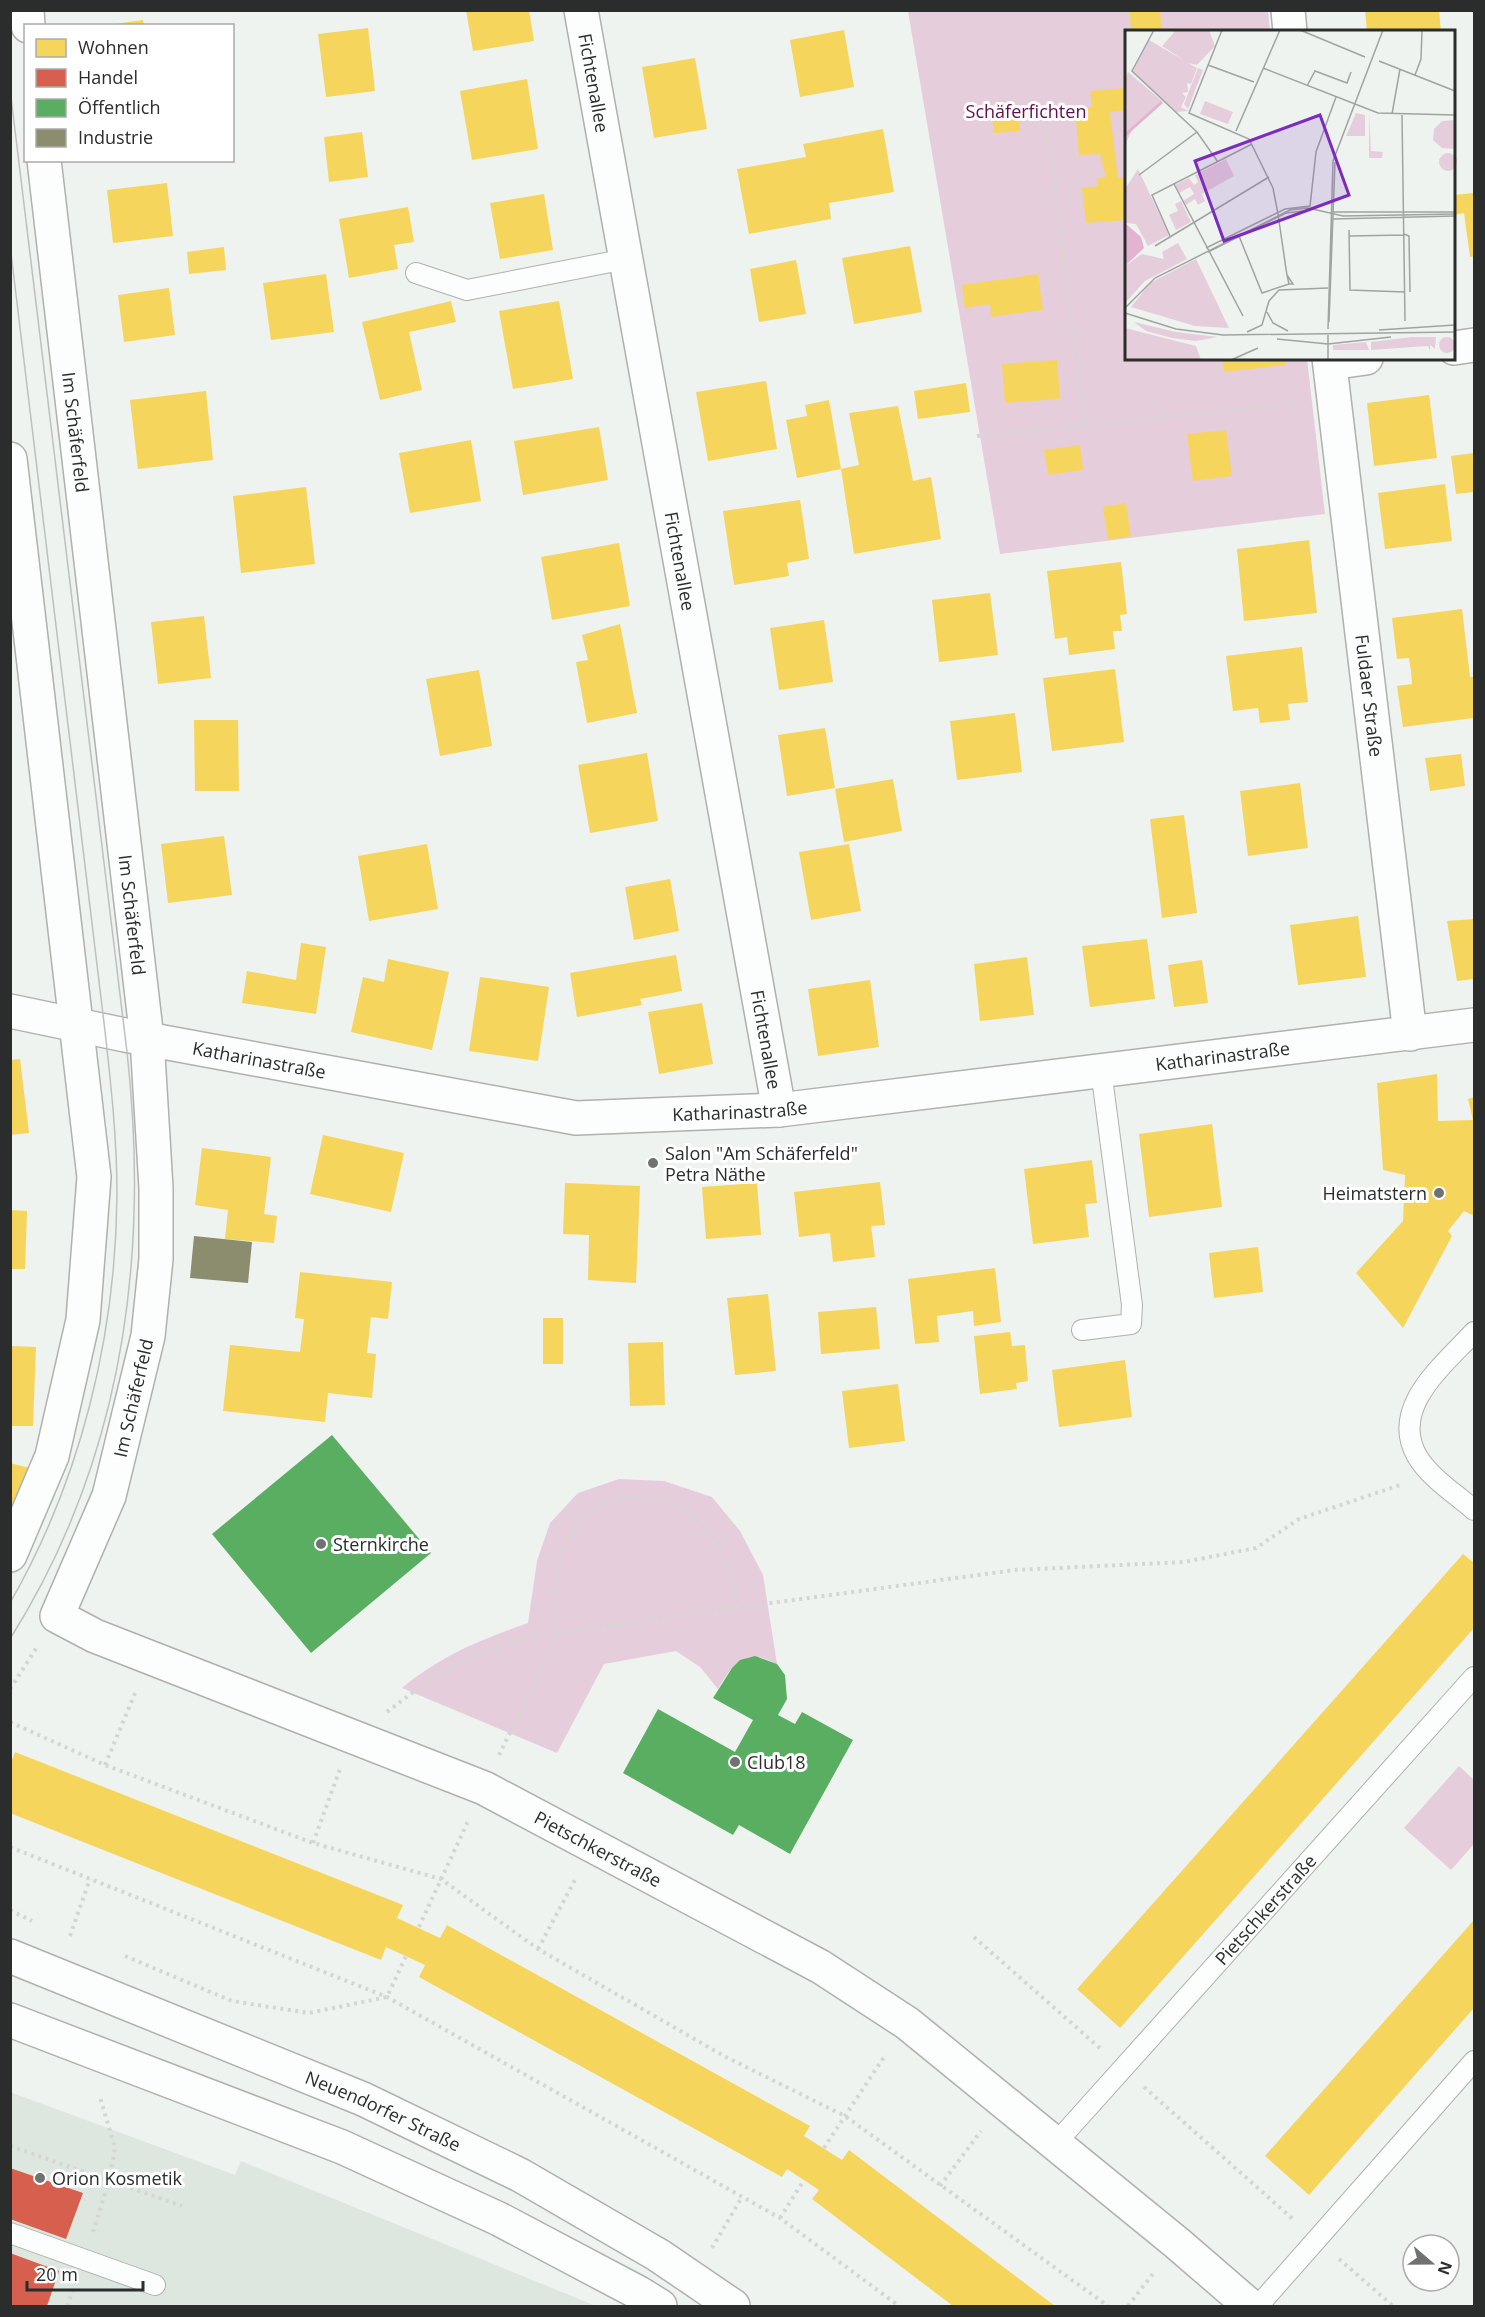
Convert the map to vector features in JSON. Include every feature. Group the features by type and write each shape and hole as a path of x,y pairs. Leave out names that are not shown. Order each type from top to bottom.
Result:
{"street":[{"name":"Fichtenallee","path":"582,10 779,1110"},
{"path":"1287,10 1290,30"},
{"name":"Im Schäferfeld","path":"44,162 147,1039 156,1188 156,1258 148,1336 109,1496 57,1616"},
{"path":"1455,348 1474,345"},
{"name":"Fuldaer Straße","path":"1329,361 1410,1034"},
{"path":"10,459 94,1177 83,1320 52,1456 10,1555"},
{"name":"Katharinastraße","path":"10,1011 147,1039 576,1118 779,1110 1474,1025"},
{"name":"Pietschkerstraße","path":"57,1616 95,1636 484,1788 821,1967 907,2024 1177,2243 1250,2307"},
{"name":"Neuendorfer Straße","path":"10,1956 344,2090 426,2129 520,2175 658,2255 733,2307"},
{"path":"10,2020 342,2147 499,2219 639,2293 660,2307"}],"lane":[{"path":"416,273 467,290 626,259"},
{"path":"1082,1330 1131,1324 1132,1305 1101,1070"},
{"path":"1474,1332 1416,1397 1410,1418 1411,1438 1417,1456 1432,1474 1474,1510"},
{"name":"Pietschkerstraße","path":"1056,2144 1474,1677"},
{"path":"1258,2307 1474,2061"},
{"path":"10,2234 155,2285"}],"path":[{"path":"1044,106 1085,425"},
{"path":"977,436 1334,400"},
{"path":"313,1843 352,1738 432,1678 482,1652 535,1635 1015,1570 1153,1565 1256,1548 1299,1519 1432,1474"},
{"path":"557,1633 552,1609 555,1571 562,1548 573,1527 586,1515 603,1504 625,1497 644,1497 668,1502 687,1512 705,1526 717,1545 741,1608"},
{"path":"10,1689 57,1616"},
{"path":"105,1765 150,1658"},
{"path":"10,1722 105,1765 313,1843 441,1879 538,1949 724,2056 845,2116 1108,2307"},
{"path":"538,1949 593,1846"},
{"path":"10,1847 387,1997 780,2218 898,2307"},
{"path":"70,1936 90,1879"},
{"path":"10,1910 32,1921"},
{"path":"974,1937 1393,2307"},
{"path":"125,1956 232,2001 243,2003 309,2013 387,1997"},
{"path":"387,1997 406,1956"},
{"path":"824,2148 907,2024"},
{"path":"68,2307 110,2181 115,2148 100,2097"},
{"path":"940,2186 1003,2101"},
{"path":"10,2146 182,2206"},
{"path":"780,2218 804,2180"},
{"path":"707,2257 742,2197"},
{"path":"1128,2307 1177,2243"}],"shaded area":[{"path":"10,2092 235,2175 241,2161 596,2306 11,2306"}],"green space":[{"name":"Schäferfichten","path":"908,11 1268,11 1270,30 1125,30 1125,360 1307,360 1325,514 1000,554"},
{"path":"619,1479 664,1481 712,1497 740,1531 763,1575 777,1664 757,1657 742,1660 729,1672 718,1689 700,1667 676,1651 604,1664 557,1753 402,1688 432,1666 462,1649 528,1623 537,1561 550,1523 578,1493"},
{"path":"1459,1766 1474,1780 1474,1844 1451,1870 1404,1828"}],"building: Wohnen":[{"path":"466,10 529,10 534,41 473,51"},
{"path":"1160,10 1162,30 1131,30 1130,12"},
{"path":"1365,10 1439,10 1441,30 1367,30"},
{"path":"143,20 144,24 114,24"},
{"path":"368,28 375,91 326,97 318,34"},
{"path":"844,30 854,87 800,97 790,40"},
{"path":"695,58 707,129 654,138 642,67"},
{"path":"527,79 538,149 472,160 460,91"},
{"path":"1125,88 1125,110 1110,112 1118,178 1125,177 1125,220 1086,223 1082,188 1098,186 1097,178 1106,177 1100,154 1079,155 1075,109 1092,107 1090,91"},
{"path":"1017,105 1020,131 994,133 991,108"},
{"path":"883,129 894,192 829,203 831,219 749,234 737,169 806,157 803,144"},
{"path":"362,132 368,177 329,182 324,137"},
{"path":"167,183 173,236 113,243 107,190"},
{"path":"1474,193 1474,256 1470,257 1464,213 1455,215 1455,195"},
{"path":"544,194 553,250 500,259 490,203"},
{"path":"408,207 414,242 394,245 398,269 349,278 339,219"},
{"path":"910,246 922,312 854,324 842,258"},
{"path":"224,247 226,270 189,274 187,252"},
{"path":"796,260 806,314 759,322 750,269"},
{"path":"326,274 334,332 271,340 263,283"},
{"path":"1038,274 1043,310 991,317 990,304 965,308 962,285"},
{"path":"169,288 175,335 124,342 118,295"},
{"path":"451,301 456,322 409,332 422,390 380,400 362,322"},
{"path":"559,301 573,379 513,389 499,311"},
{"path":"1057,360 1060,399 1005,403 1002,364"},
{"path":"1222,360 1285,360 1286,365 1224,372"},
{"path":"766,381 777,449 708,461 696,392"},
{"path":"966,383 970,412 918,419 914,391"},
{"path":"206,391 213,460 138,469 130,400"},
{"path":"1429,395 1437,458 1374,466 1367,403"},
{"path":"829,400 841,469 797,478 786,420 807,416 805,405"},
{"path":"898,406 913,481 931,477 941,539 854,554 841,469 859,465 849,413"},
{"path":"599,427 608,480 523,495 514,441"},
{"path":"1226,430 1232,476 1193,481 1187,434"},
{"path":"471,440 481,501 410,513 399,453"},
{"path":"1080,445 1083,470 1048,475 1044,450"},
{"path":"1474,453 1474,492 1456,494 1451,456"},
{"path":"1445,484 1452,541 1385,549 1378,493"},
{"path":"306,487 315,564 241,573 233,496"},
{"path":"800,500 809,559 787,563 789,576 734,585 723,511"},
{"path":"1126,503 1131,536 1108,540 1103,507"},
{"path":"1309,540 1317,613 1244,621 1237,549"},
{"path":"619,543 630,606 552,620 541,557"},
{"path":"1121,562 1127,614 1120,615 1122,631 1113,631 1115,649 1069,655 1067,637 1055,639 1047,571"},
{"path":"990,593 998,655 939,662 932,600"},
{"path":"1462,609 1470,677 1474,677 1474,718 1403,727 1397,686 1412,684 1411,671 1409,658 1397,659 1392,618"},
{"path":"204,616 211,678 158,684 151,622"},
{"path":"824,620 833,682 779,690 770,628"},
{"path":"620,624 637,713 587,723 576,662 588,660 582,635"},
{"path":"1302,647 1308,702 1288,704 1290,720 1260,723 1258,708 1233,711 1226,656"},
{"path":"1115,669 1124,742 1052,751 1043,678"},
{"path":"479,670 492,746 440,756 426,679"},
{"path":"1015,713 1022,772 957,780 950,721"},
{"path":"194,720 238,720 239,791 195,791"},
{"path":"825,728 835,788 787,796 778,735"},
{"path":"647,753 658,821 590,833 578,765"},
{"path":"1461,754 1465,786 1430,791 1425,758"},
{"path":"893,779 902,831 844,842 835,789"},
{"path":"1300,783 1308,848 1248,856 1240,791"},
{"path":"1184,815 1197,913 1162,918 1150,819"},
{"path":"224,836 232,895 168,903 161,844"},
{"path":"427,844 438,909 369,921 358,856"},
{"path":"849,844 861,911 811,920 799,852"},
{"path":"670,879 679,931 634,940 625,887"},
{"path":"1358,916 1366,977 1298,985 1290,925"},
{"path":"1474,919 1474,979 1457,981 1447,921"},
{"path":"1147,939 1155,999 1090,1007 1082,946"},
{"path":"301,943 326,947 316,1014 242,1003 247,971 296,980"},
{"path":"676,955 682,991 640,999 642,1005 577,1017 570,973"},
{"path":"1027,957 1034,1015 980,1021 974,964"},
{"path":"388,959 449,972 432,1050 351,1032 363,977 384,982"},
{"path":"1202,960 1208,1003 1174,1007 1168,965"},
{"path":"480,977 549,987 538,1061 469,1051"},
{"path":"870,980 879,1047 818,1056 808,989"},
{"path":"702,1003 713,1064 659,1074 648,1012"},
{"path":"20,1059 29,1133 10,1135 10,1060"},
{"name":"Heimatstern","path":"1437,1074 1438,1121 1473,1120 1468,1099 1474,1097 1474,1216 1464,1211 1448,1231 1452,1236 1403,1328 1356,1273 1403,1221 1405,1175 1383,1170 1377,1083"},
{"path":"1212,1124 1222,1207 1149,1217 1139,1134"},
{"path":"323,1135 404,1153 391,1212 310,1194"},
{"path":"202,1148 271,1157 264,1214 277,1216 274,1243 225,1239 228,1210 195,1205"},
{"path":"1092,1160 1097,1203 1085,1204 1089,1237 1033,1244 1024,1169"},
{"path":"880,1182 885,1225 871,1226 875,1257 833,1262 830,1233 799,1237 794,1192"},
{"path":"565,1183 640,1186 636,1283 588,1280 589,1235 563,1234"},
{"path":"757,1183 761,1235 706,1239 702,1187"},
{"path":"10,1210 27,1211 25,1269 10,1269"},
{"path":"1258,1247 1263,1292 1214,1298 1209,1253"},
{"path":"995,1268 1001,1322 974,1326 973,1311 937,1316 939,1342 915,1344 908,1279"},
{"path":"300,1272 392,1282 388,1319 371,1317 367,1353 376,1354 372,1398 328,1393 325,1422 223,1411 230,1345 300,1352 304,1319 295,1318"},
{"path":"768,1294 776,1371 735,1375 727,1298"},
{"path":"876,1307 880,1349 821,1354 818,1312"},
{"path":"543,1318 563,1318 563,1364 543,1364"},
{"path":"1010,1332 1012,1346 1025,1345 1028,1381 1016,1383 1017,1389 980,1394 974,1336"},
{"path":"663,1342 665,1405 630,1406 628,1343"},
{"path":"10,1346 36,1347 33,1426 10,1426"},
{"path":"1125,1360 1132,1417 1059,1427 1052,1370"},
{"path":"898,1384 905,1441 849,1448 842,1391"},
{"path":"10,1463 30,1468 10,1530"},
{"path":"1463,1554 1474,1563 1474,1628 1120,2028 1077,1989"},
{"path":"15,1752 403,1905 397,1918 440,1938 447,1925 810,2126 804,2136 842,2160 849,2150 1055,2306 953,2306 812,2199 819,2190 787,2169 782,2177 419,1977 425,1965 386,1947 381,1960 10,1813 10,1765"},
{"path":"1474,1920 1474,2008 1309,2195 1265,2156"}],"building: Handel":[{"path":"10,2168 83,2193 66,2239 10,2219"},
{"path":"10,2253 59,2271 47,2306 10,2306"}],"building: Öffentlich":[{"name":"Sternkirche","path":"332,1435 431,1553 311,1653 212,1534"},
{"name":"Club18","path":"755,1656 777,1664 785,1675 787,1699 778,1715 795,1724 802,1712 853,1740 790,1854 739,1825 733,1835 623,1773 658,1709 735,1752 753,1720 713,1698 732,1668 740,1660"}],"building: Industrie":[{"path":"194,1236 252,1242 248,1283 190,1278"}],"tram line":[{"path":"10,89 127,1052 133,1129 134,1206 130,1281 119,1356 102,1429 79,1501 48,1571 10,1639"},
{"path":"10,245 105,1031 117,1173 115,1247 110,1300 90,1405 57,1507 10,1603"}],"place":[{"name":"Salon \"Am Schäferfeld\" Petra Näthe","path":"653,1163"},
{"name":"Heimatstern","path":"1439,1193"},
{"name":"Sternkirche","path":"321,1544"},
{"name":"Club18","path":"735,1762"},
{"name":"Orion Kosmetik","path":"40,2178"}]}
